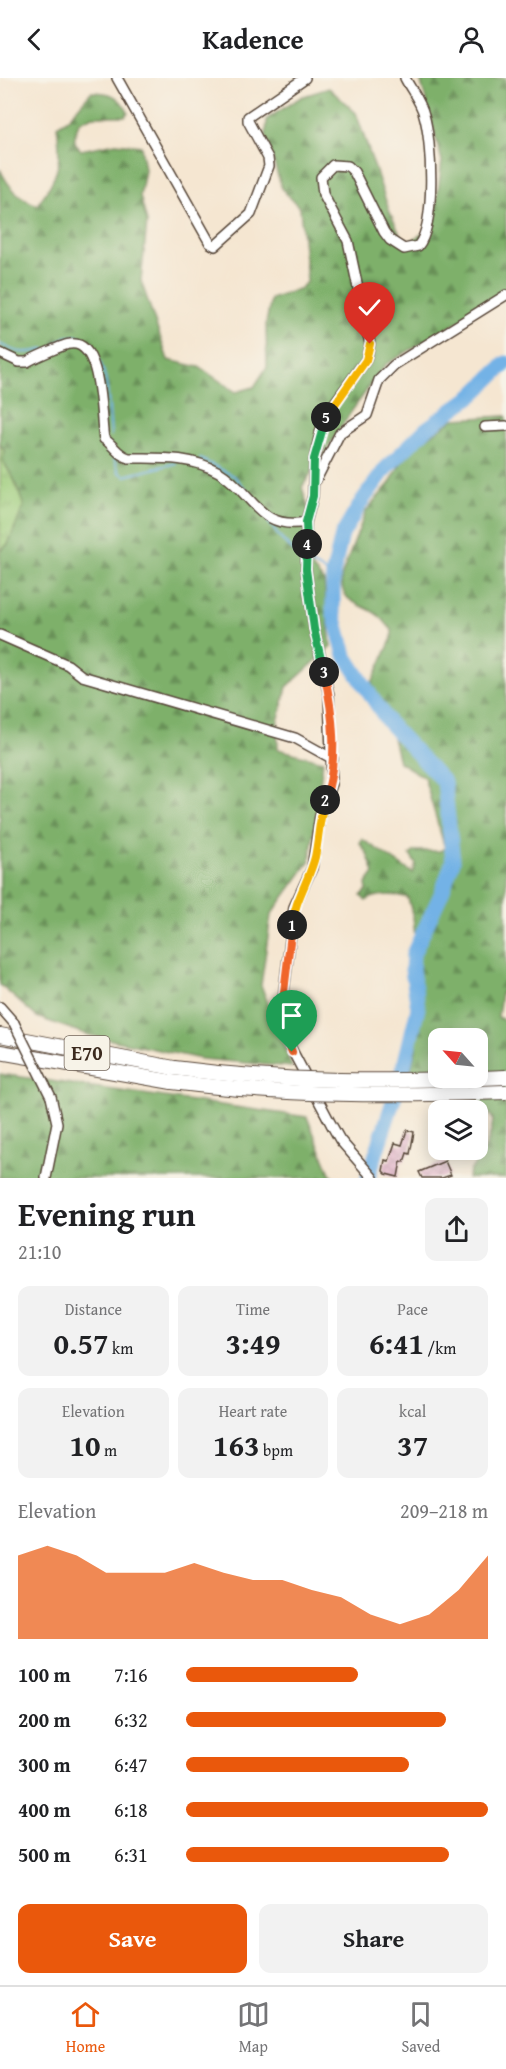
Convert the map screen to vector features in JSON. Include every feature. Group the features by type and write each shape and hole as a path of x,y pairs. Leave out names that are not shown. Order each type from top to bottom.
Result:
{"highway":[{"name":"E70","path":"0,1035 174,1068 243,1077 301,1081 407,1081 506,1077"},
{"name":"E70","path":"0,1052 113,1074 250,1092 308,1095 506,1092"},
{"path":"0,1059 113,1074"}],"street":[{"path":"117,78 210,243 215,246 250,214 269,166 268,158 248,117 251,112 305,78"},
{"path":"315,482 314,459 322,425 331,408 366,360 370,344 348,241 323,194 321,177 333,165 348,166 354,172 390,240 397,247 413,249 423,240 429,205 428,131 424,112 405,78"},
{"path":"374,1178 340,1140 284,1032 281,1017 294,907 315,855 320,816 332,781 329,695 314,629 306,569 308,555 306,522 315,482 340,433 367,415 379,380 394,365 506,295"},
{"path":"0,354 19,362 27,362 68,344 77,345 88,354 95,367 104,438 114,444 125,457 186,460 219,472 258,512 275,521 285,525 306,522"},
{"path":"485,427 506,426"},
{"path":"0,635 68,665 82,676 295,738 333,759"},
{"path":"0,1007 14,1023 51,1097 57,1123 46,1178"}],"green space":[{"path":"420,78 506,78 506,294 386,364 351,412 302,487 313,524 312,568 324,581 331,647 287,687 277,725 278,749 323,761 310,861 271,915 261,985 292,1067 201,1059 88,1035 37,1017 0,985 0,551 8,544 24,506 14,479 3,461 4,450 0,444 0,169 15,191 37,205 50,186 57,168 59,150 57,126 67,120 91,92 109,94 117,98 128,112 125,116 93,116 79,122 75,137 76,143 81,150 116,143 141,146 145,170 140,196 147,222 141,281 168,360 199,367 236,392 254,387 267,367 266,323 271,299 301,288 307,281 300,208 282,189 266,137 267,119 301,97 329,88 356,113 389,210 401,237 411,241 433,227 442,161"},
{"path":"506,416 506,988 501,993 498,1017 506,1022 506,1178 468,1178 478,1160 488,1160 488,1140 493,1119 488,1112 488,1100 478,1100 461,1088 488,1088 488,1028 428,1028 428,1074 420,1074 411,1069 416,1050 419,976 413,917 408,898 386,895 366,901 361,896 367,890 366,884 374,873 367,853 360,843 362,839 413,873 416,864 410,855 415,851 440,851 445,848 424,777 399,762 387,714 370,687 392,638 392,630 379,616 349,599 342,587 341,577 366,511 390,483 401,463 422,441 454,419"},
{"path":"0,444 4,450 3,461 14,479 24,506 8,544 0,551"},
{"path":"0,1074 307,1117 330,1173 335,1178 0,1178"}],"building":[{"path":"407,1130 414,1132 410,1154 407,1153 404,1162 401,1161 398,1177 386,1174 383,1171 385,1160 389,1161 395,1143 402,1145"},
{"path":"445,1161 451,1175 442,1178 422,1178 419,1172"}],"waterway":[{"path":"56,344 66,337 77,336 97,356 106,380 111,435"},
{"path":"0,344 22,352 45,349"},
{"path":"368,1178 402,1074 418,1008 412,970 413,954 442,892 453,861 444,782 388,722 345,655 333,611 333,573 342,535 362,501 386,468 426,429 473,395 506,363"},
{"path":"114,458 119,472 125,476 176,463"},
{"path":"200,459 234,476 258,503"},
{"path":"268,521 280,538 302,559"},
{"path":"310,563 333,576"}],"route":[{"path":"292,1052 281,1017 294,907 312,868 320,816 332,781 333,759 329,695 314,629 306,569 308,555 306,522 313,496 314,459 322,425 331,408 366,360 370,344"}]}
